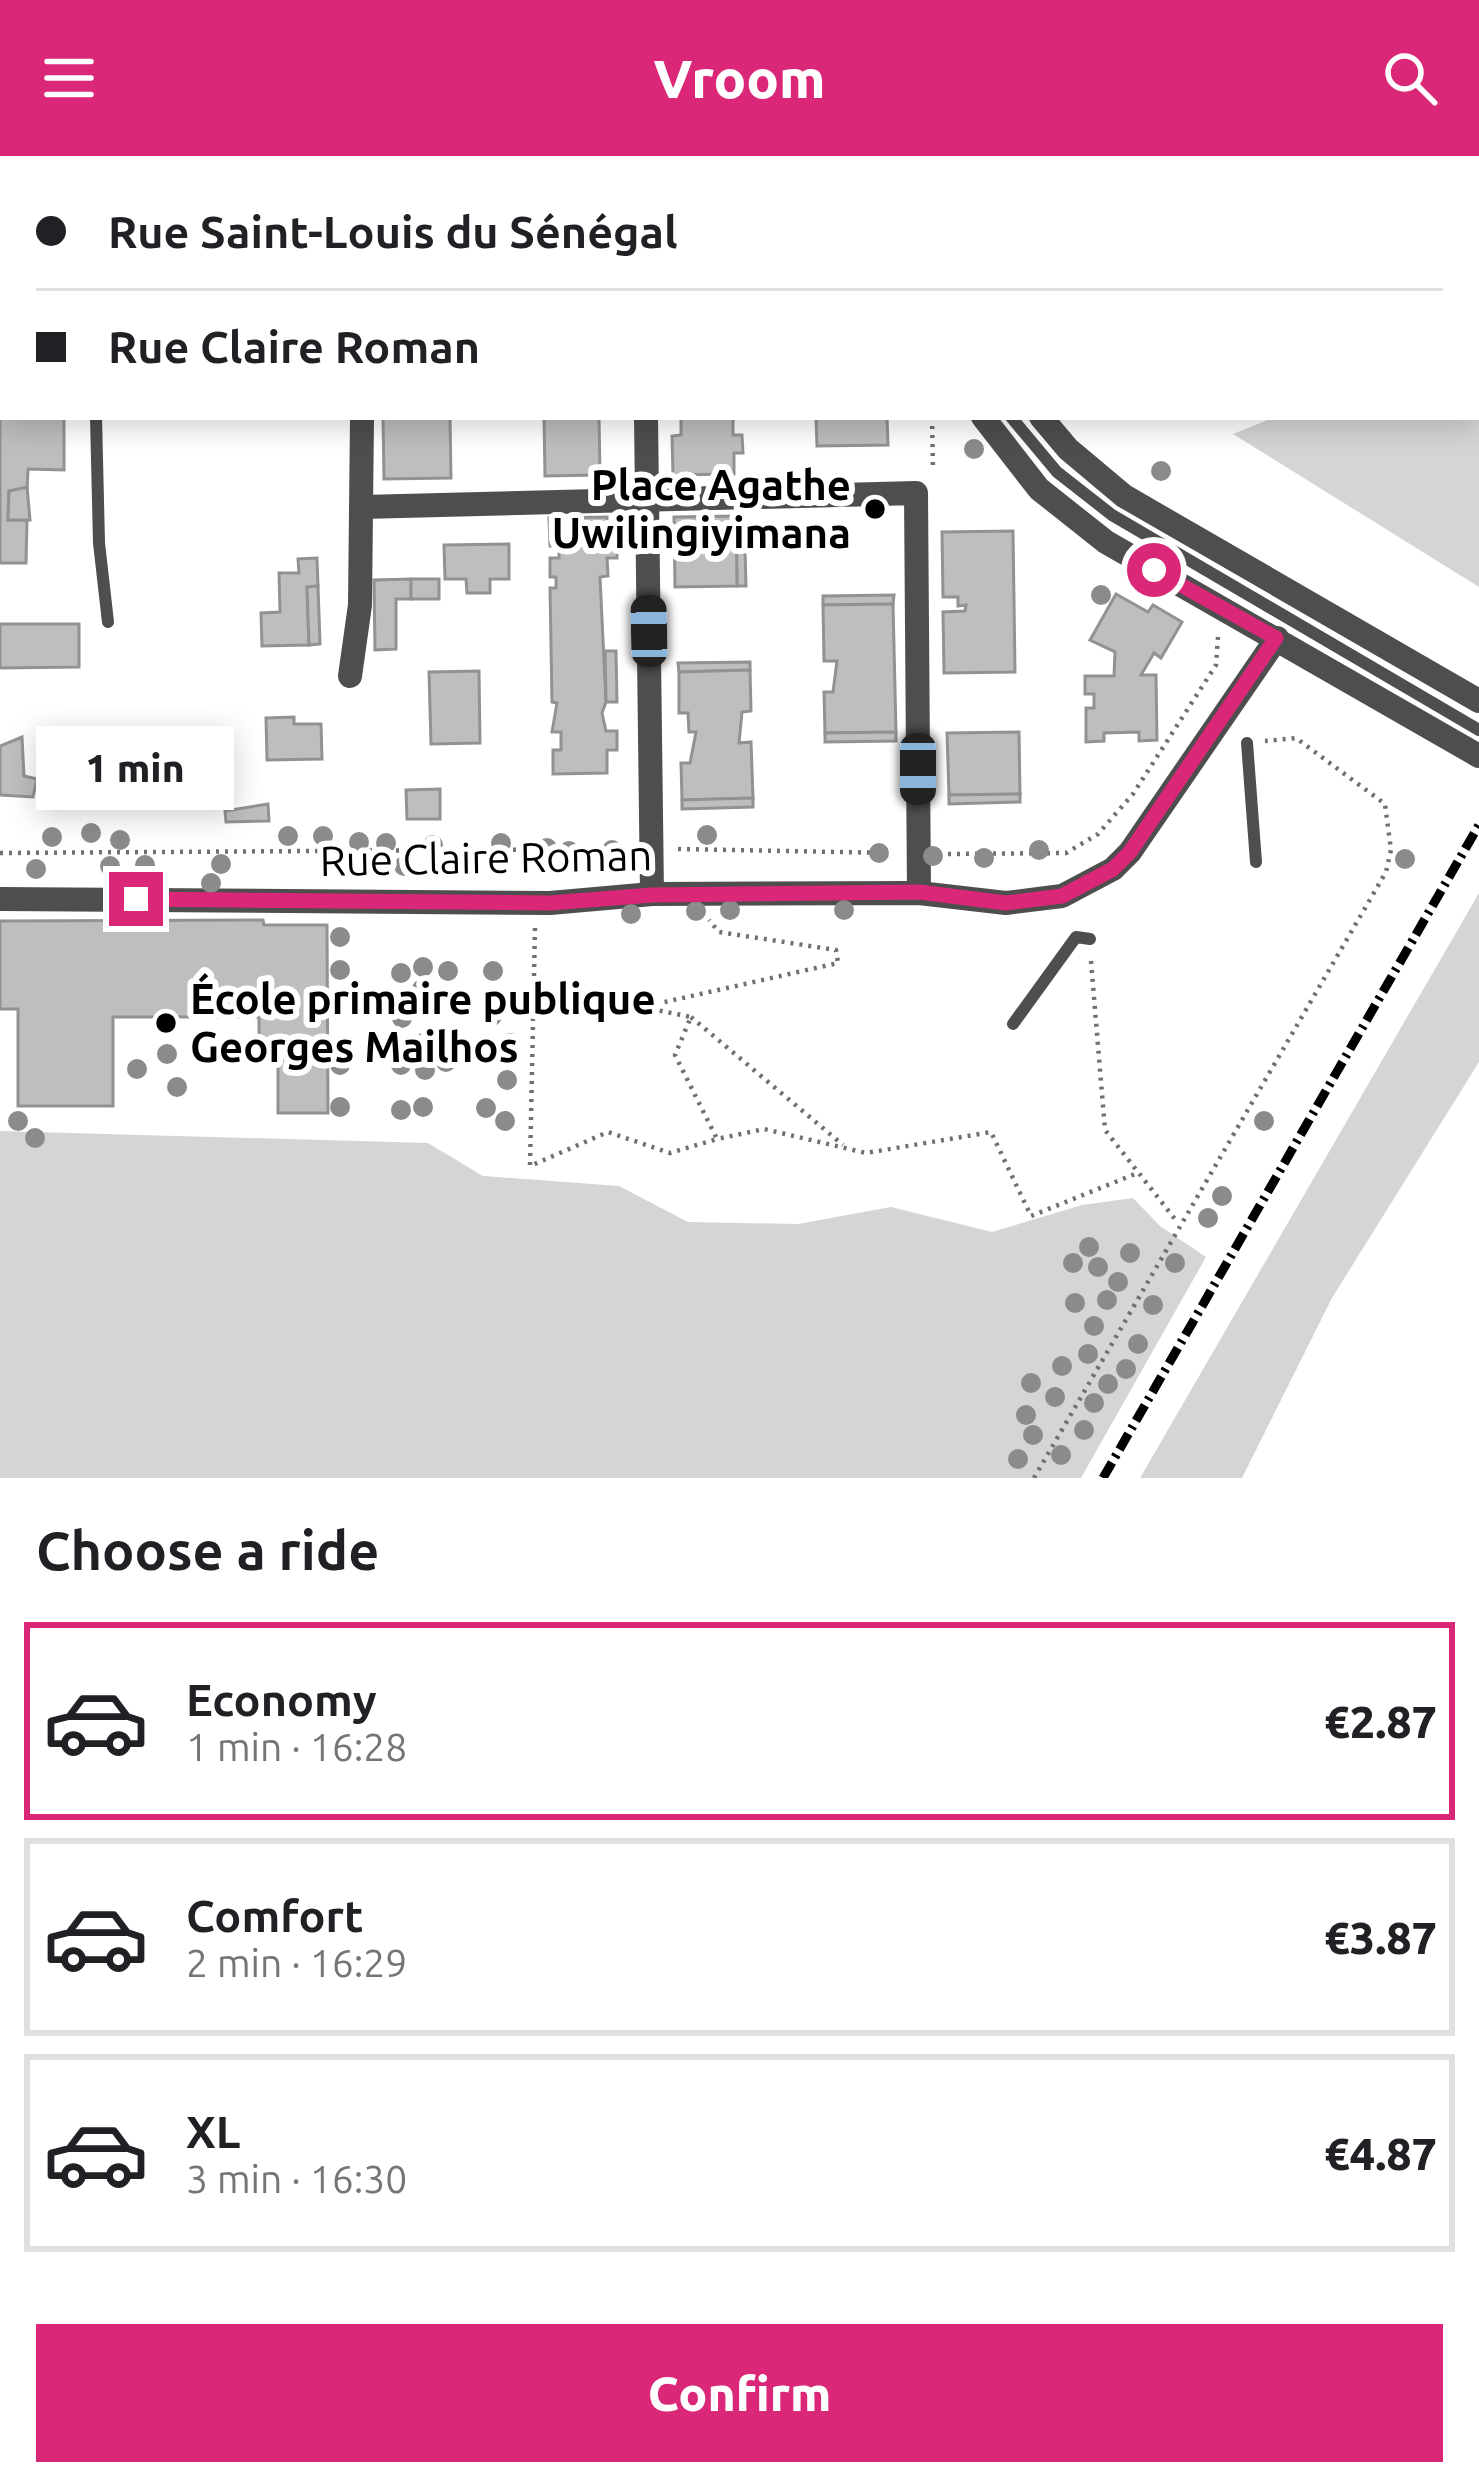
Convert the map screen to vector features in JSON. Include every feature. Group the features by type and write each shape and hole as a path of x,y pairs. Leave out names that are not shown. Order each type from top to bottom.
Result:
{"street":[{"path":"350,676 360,605 362,420"},
{"path":"646,420 652,895"},
{"path":"984,420 1025,474 1069,515 1479,756"},
{"path":"1044,420 1068,449 1124,496 1479,700"},
{"path":"362,507 916,493 919,892"},
{"name":"Rue Claire Roman","path":"0,899 550,903 652,895 919,892 1006,903 1062,896 1113,869 1147,831 1276,638"}],"lane":[{"path":"96,420 99,543 108,622"},
{"path":"1013,420 1034,449 1097,505 1479,730"},
{"path":"1247,743 1256,862"},
{"path":"1013,1024 1076,937 1090,939"}],"path":[{"path":"916,493 933,475 932,420"},
{"path":"1206,681 1218,651 1213,620"},
{"path":"1034,1478 1178,1223 1222,1158 1373,896 1391,850 1385,804 1296,738 1247,743"},
{"path":"1066,853 1087,884"},
{"path":"535,920 530,1166 608,1132 670,1154 764,1130 866,1153 991,1132 1030,1216 1135,1174"},
{"path":"709,920 719,932 836,950 838,962 642,1007 692,1016 847,1148"},
{"path":"1090,939 1102,1114 1112,1144 1178,1223"},
{"path":"692,1016 675,1054 717,1139"}],"shaded area":[{"path":"1268,420 1479,420 1479,587 1233,434"},
{"path":"1479,893 1479,1062 1332,1298 1242,1478 1140,1478"},
{"path":"0,1131 428,1143 483,1176 619,1186 688,1222 798,1224 891,1207 992,1232 1082,1205 1133,1198 1160,1226 1206,1257 1081,1478 0,1478"}],"building":[{"path":"0,420 64,420 64,470 28,469 27,491 9,491 8,520 27,520 26,563 0,563"},
{"path":"383,420 450,420 451,478 384,479"},
{"path":"544,420 599,420 600,475 545,476"},
{"path":"681,420 733,420 733,435 742,435 743,453 734,453 734,474 673,475 672,436 681,435"},
{"path":"816,420 887,420 888,445 817,446"},
{"path":"27,487 30,520 8,520 9,491"},
{"path":"736,516 744,516 746,586 737,586"},
{"path":"736,516 737,586 675,587 674,517"},
{"path":"607,517 607,539 617,539 617,558 607,558 608,576 600,577 606,702 602,713 606,731 617,731 617,750 607,750 607,773 553,774 553,750 561,750 561,732 552,732 557,703 552,702 550,588 556,588 556,577 550,577 550,558 559,558 559,546 550,546 549,518"},
{"path":"1013,531 1015,672 944,673 943,612 965,611 966,605 958,606 958,597 943,597 942,532"},
{"path":"509,544 509,579 490,579 490,593 467,593 466,579 445,579 444,545"},
{"path":"317,558 318,586 307,587 309,645 262,646 261,613 280,612 279,573 299,573 298,559"},
{"path":"411,579 411,599 396,599 396,649 375,650 374,580"},
{"path":"411,579 439,579 439,599 411,599"},
{"path":"318,586 320,644 309,645 307,587"},
{"path":"1116,594 1148,612 1153,605 1182,622 1161,658 1154,653 1141,675 1156,675 1157,740 1139,741 1139,732 1104,733 1104,741 1086,742 1086,708 1094,708 1094,694 1085,694 1085,676 1114,676 1115,652 1090,640"},
{"path":"894,595 893,604 823,605 823,596"},
{"path":"893,604 896,732 825,733 824,692 833,692 837,661 824,661 823,605"},
{"path":"0,624 79,624 79,667 0,668"},
{"path":"605,651 616,651 617,702 606,702"},
{"path":"750,662 750,670 679,672 678,663"},
{"path":"750,670 751,711 742,712 739,743 751,742 753,798 682,800 681,763 690,763 696,732 689,732 688,713 679,713 679,672"},
{"path":"479,671 480,743 431,744 429,672"},
{"path":"294,717 294,724 321,724 322,759 267,760 266,718"},
{"path":"896,732 896,741 825,742 825,733"},
{"path":"1019,732 1020,794 949,795 947,733"},
{"path":"22,737 24,776 37,779 33,797 0,795 0,746"},
{"path":"440,789 440,819 407,819 406,790"},
{"path":"1020,794 1020,802 949,804 949,795"},
{"path":"753,798 753,807 682,809 682,800"},
{"path":"268,804 269,821 226,822 225,811"},
{"name":"École primaire publique Georges Mailhos","path":"263,920 264,925 327,925 328,1113 278,1113 278,1059 259,1059 259,1017 113,1017 113,1106 18,1106 18,1009 0,1009 0,921"}],"railway":[{"path":"1103,1478 1479,825"}],"place":[{"name":"Place Agathe Uwilingiyimana","path":"875,509"},
{"name":"École primaire publique Georges Mailhos","path":"166,1023"}],"route":[{"path":"136,899 550,903 652,895 919,892 1006,903 1062,896 1113,869 1130,852 1276,638 1154,570"}]}
